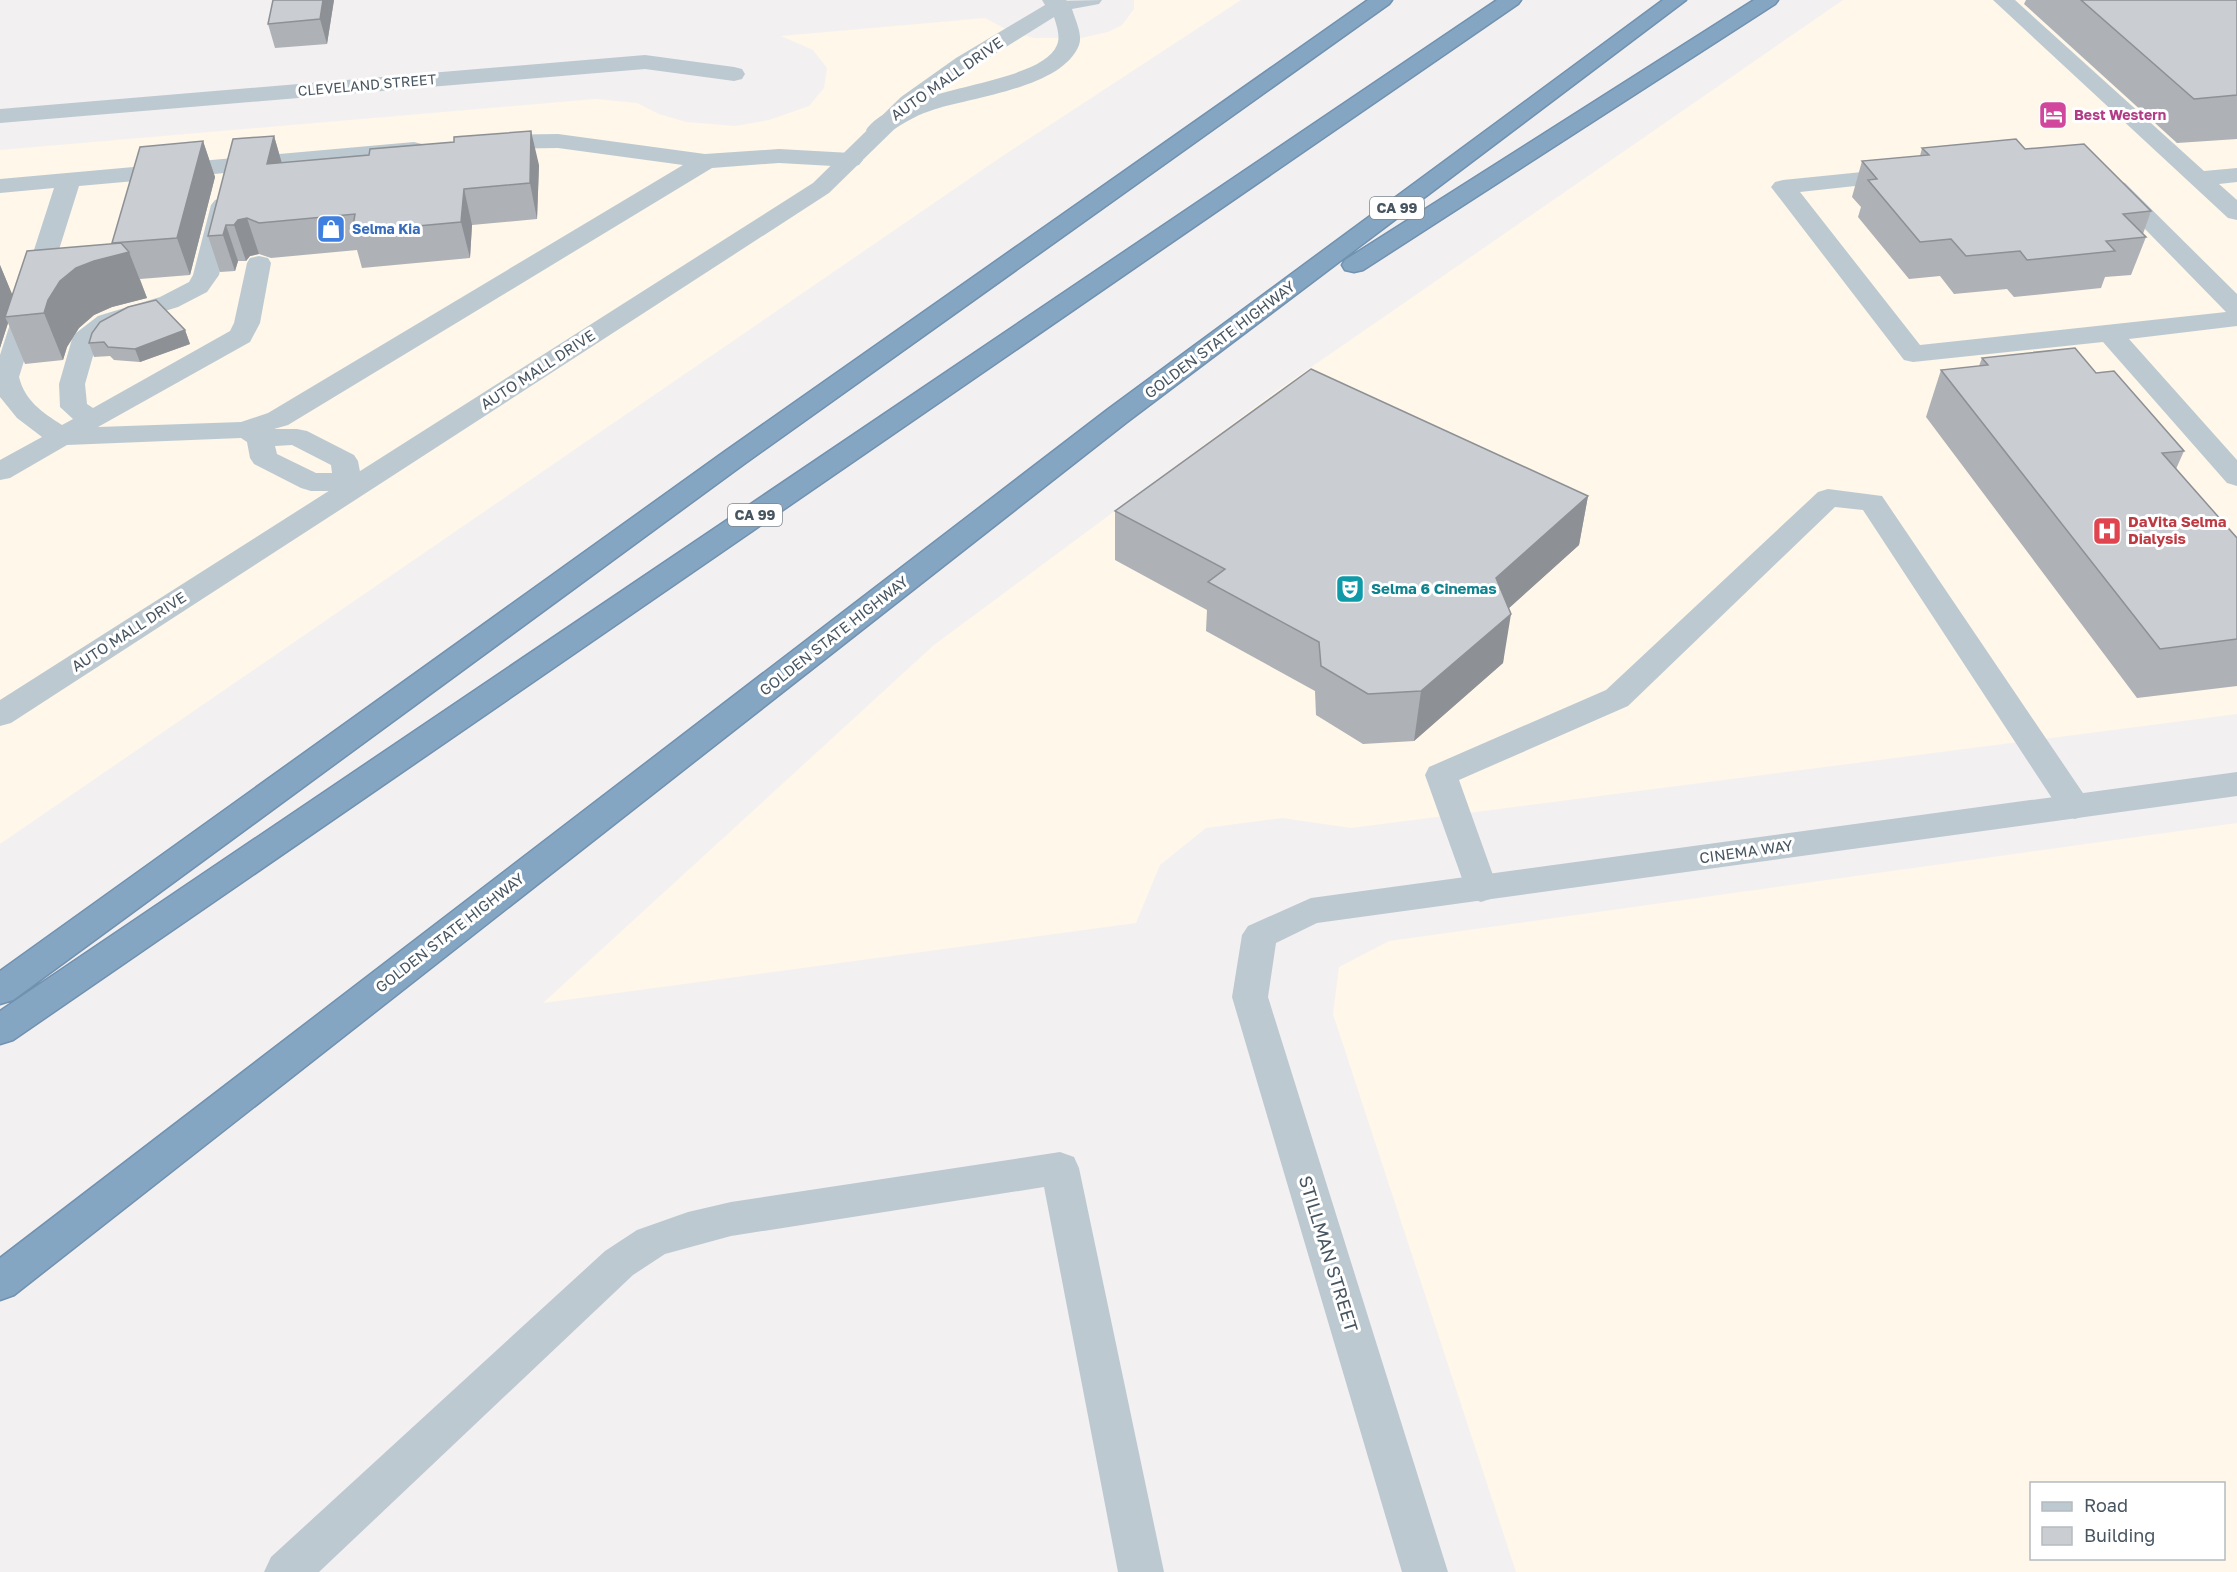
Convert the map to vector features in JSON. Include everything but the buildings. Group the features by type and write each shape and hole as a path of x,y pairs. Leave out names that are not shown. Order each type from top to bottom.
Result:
{"highway":[{"path":"0,990 734,458 1382,0"},
{"name":"CA 99","path":"0,1030 1511,0"},
{"name":"GOLDEN STATE HIGHWAY","path":"0,1282 1117,416 1676,0"},
{"path":"1117,416 1768,0"}],"street":[{"path":"876,131 923,106 1002,85 1056,60 1064,52 1068,42 1056,2 1092,0"},
{"path":"2003,0 2237,213"},
{"name":"AUTO MALL DRIVE","path":"0,715 352,484 821,188 851,160 876,131 910,101 1056,2"},
{"name":"CLEVELAND STREET","path":"0,116 645,62 734,74"},
{"path":"472,144 558,141 706,161 779,156 851,160"},
{"path":"0,186 438,147"},
{"path":"69,179 6,377 11,394 33,419 61,437 252,434 706,161"},
{"path":"92,420 74,406 71,393 85,339 107,321 180,298 203,281 232,165"},
{"path":"1923,173 1783,187 1913,354 2110,334 2237,318"},
{"path":"2099,173 2107,178 2237,308"},
{"path":"2199,179 2237,175"},
{"path":"0,472 241,336 247,323 259,263"},
{"path":"2110,334 2237,477"},
{"path":"252,434 264,458 311,482 352,484"},
{"path":"1481,889 1441,775 1617,698 1828,498 1872,502 2075,807"},
{"name":"CINEMA WAY","path":"1260,935 1311,911 2237,784"},
{"name":"STILLMAN STREET","path":"1260,935 1250,997 1425,1572"},
{"path":"287,1572 619,1263 651,1242 688,1229 731,1219 1060,1168 1142,1572"}],"shaded area":[{"path":"1134,0 1241,0 1001,157 0,844 0,150 595,99 637,103 659,114 686,122 735,126 769,120 809,106 824,88 827,68 813,50 781,36 985,18 1011,32 1034,38 1081,38 1108,32 1122,25 1134,9"},
{"path":"1843,0 2237,0 2237,714 1351,828 1282,818 1206,828 1160,865 1136,923 543,1003 934,645 1278,390"},
{"path":"2237,823 2237,1572 1516,1572 1333,1014 1339,967 1389,941"}],"place":[{"name":"Best Western","path":"2053,115"},
{"name":"Selma Kia","path":"331,229"},
{"name":"DaVita Selma Dialysis","path":"2107,531"},
{"name":"Selma 6 Cinemas","path":"1350,589"}]}
